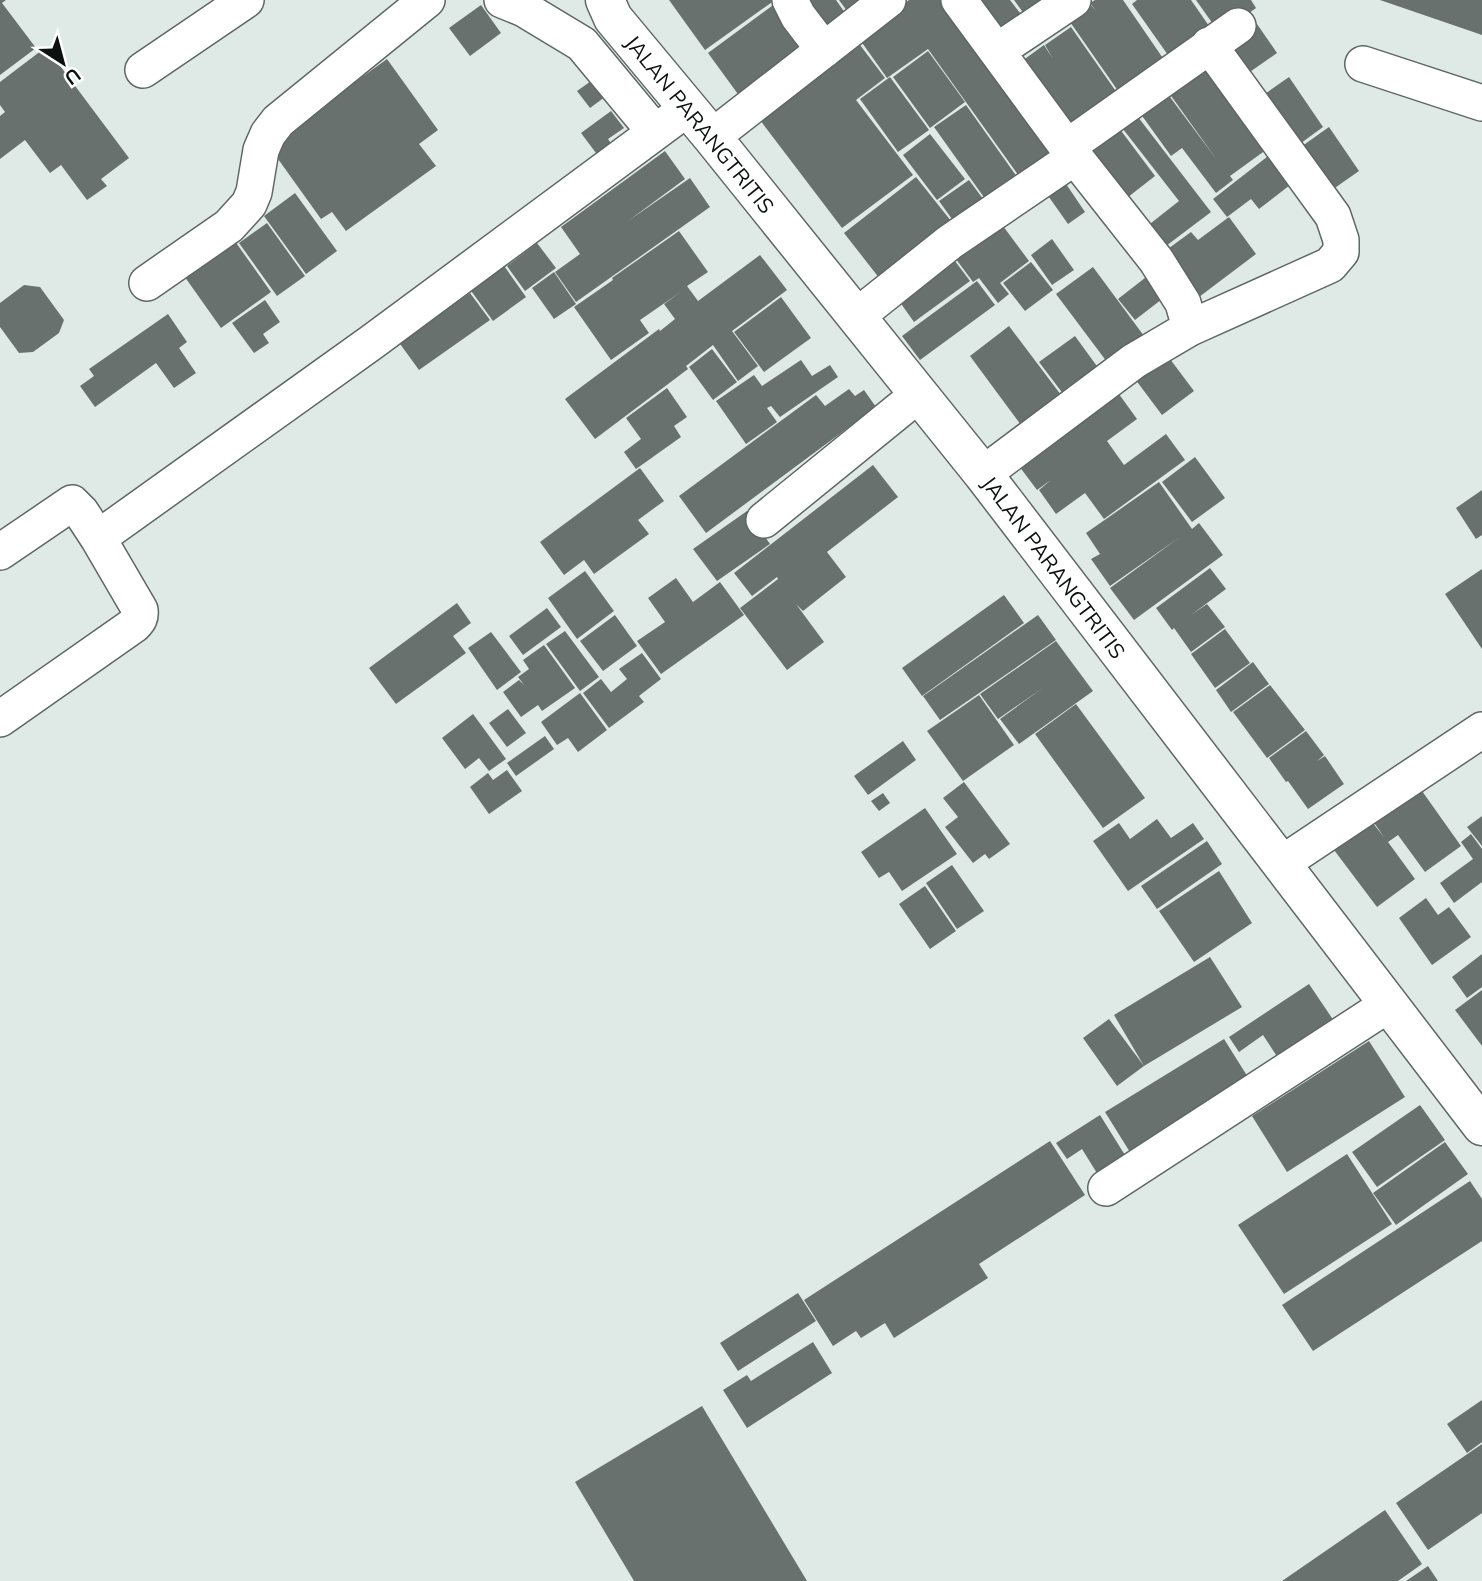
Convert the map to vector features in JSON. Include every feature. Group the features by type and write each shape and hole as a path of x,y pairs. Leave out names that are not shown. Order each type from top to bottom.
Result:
{"main road":[{"name":"JALAN PARANGTRITIS","path":"580,0 587,5 609,9 857,316 983,474 1482,1126"}],"street":[{"path":"143,70 246,0"},
{"path":"147,283 229,226 249,204 254,192 261,150 278,121 427,0"},
{"path":"502,0 524,9 582,44 655,132"},
{"path":"790,0 798,16 824,50"},
{"path":"712,137 888,0"},
{"path":"959,0 1071,152 1156,260 1183,303 1190,328"},
{"path":"997,51 1073,0"},
{"path":"857,316 950,242 1209,45 1238,26"},
{"path":"983,474 1135,361 1190,328 1330,265 1341,252 1341,240 1333,216 1209,45"},
{"path":"1363,64 1482,103"},
{"path":"98,538 372,342 688,108"},
{"path":"764,520 919,394"},
{"path":"0,552 72,503 98,538 140,610 139,619 134,625 0,719"},
{"path":"1281,864 1482,730"},
{"path":"1106,1188 1389,1004"}],"building":[{"path":"0,0 6,0 2,3 36,48 0,75"},
{"path":"669,0 775,0 705,50"},
{"path":"798,0 836,0 850,20 824,38"},
{"path":"839,0 871,0 850,15"},
{"path":"909,0 948,0 1062,160 1026,186 928,49 887,78 858,37"},
{"path":"977,0 1010,0 1023,17 1000,33"},
{"path":"1014,0 1048,0 1030,22"},
{"path":"1095,0 1123,0 1169,67 1123,98 1068,19 1090,4 1096,11 1090,3"},
{"path":"1137,0 1191,0 1216,36 1175,65 1132,4"},
{"path":"1196,0 1251,0 1256,8 1220,34"},
{"path":"1380,0 1482,0 1482,35"},
{"path":"776,3 811,50 743,101 708,53"},
{"path":"481,5 501,33 470,56 449,28"},
{"path":"1257,24 1277,53 1244,76 1224,48"},
{"path":"1071,27 1122,100 1073,134 1022,61 1044,45 1053,59 1045,45"},
{"path":"860,45 885,78 856,100 913,175 842,228 760,120"},
{"path":"46,47 129,158 101,179 107,186 87,200 61,165 50,173 25,140 0,159 0,116 5,112 0,105 0,82"},
{"path":"928,51 965,102 930,128 893,77"},
{"path":"387,59 438,130 419,144 436,166 346,231 332,212 321,219 268,145"},
{"path":"1209,64 1270,147 1230,176 1233,180 1216,193 1182,148 1171,156 1140,113 1167,93 1217,160 1169,93"},
{"path":"601,74 613,91 590,108 577,91"},
{"path":"890,77 929,130 898,152 860,99"},
{"path":"1289,77 1323,127 1297,146 1262,96"},
{"path":"966,105 1025,188 993,210 934,127"},
{"path":"611,111 624,128 608,139 616,151 602,161 581,133"},
{"path":"1138,117 1211,212 1162,249 1146,227 1179,201 1123,129"},
{"path":"1329,127 1359,171 1329,192 1298,149"},
{"path":"1119,128 1155,176 1123,201 1087,153"},
{"path":"930,134 965,179 937,200 903,155"},
{"path":"665,151 685,179 628,221 690,178 710,207 576,302 555,272 580,254 561,227"},
{"path":"1272,153 1294,182 1259,209 1251,199 1227,217 1213,199"},
{"path":"916,177 959,231 887,288 844,233"},
{"path":"1062,178 1085,212 1068,224 1044,190"},
{"path":"969,180 992,211 962,233 939,201"},
{"path":"295,193 337,251 306,274 264,216"},
{"path":"1229,217 1256,254 1199,297 1165,251 1191,232 1198,240"},
{"path":"267,223 305,276 277,296 239,243"},
{"path":"1003,226 1029,261 1000,283 1009,294 998,303 979,278 973,282 947,247 963,236 973,249"},
{"path":"679,231 708,272 687,286 698,301 760,255 787,290 732,331 758,366 738,381 713,345 686,366 688,369 595,439 565,399 675,319 664,304 682,291 640,320 649,333 611,360 574,307"},
{"path":"232,237 271,292 221,328 182,273"},
{"path":"1052,239 1074,270 1052,285 1031,255"},
{"path":"537,243 556,268 525,291 507,266"},
{"path":"952,257 970,281 914,322 897,298"},
{"path":"1031,262 1053,290 1025,311 1003,283"},
{"path":"502,263 526,297 493,321 469,288"},
{"path":"1093,267 1147,340 1110,366 1056,294"},
{"path":"554,272 576,304 554,319 532,288"},
{"path":"1150,274 1166,296 1135,320 1118,299"},
{"path":"977,281 995,305 920,360 902,336"},
{"path":"24,285 40,287 64,320 59,333 33,352 19,353 0,327 0,303"},
{"path":"470,293 490,320 419,370 395,337 430,312 434,318"},
{"path":"781,297 811,338 764,372 734,332"},
{"path":"265,300 280,322 263,334 269,343 254,353 232,323"},
{"path":"168,314 187,342 179,348 196,373 174,388 156,363 95,407 80,386 94,376 89,369"},
{"path":"1009,326 1061,395 1021,425 970,356"},
{"path":"1075,336 1099,369 1064,395 1039,362"},
{"path":"712,349 737,382 713,400 689,367"},
{"path":"1164,351 1194,391 1162,415 1132,375"},
{"path":"801,360 812,376 830,365 838,377 780,417 771,406 767,408 777,422 746,444 716,401 754,375 762,386"},
{"path":"667,388 687,417 674,426 681,437 636,469 624,452 641,439 626,418"},
{"path":"849,389 855,396 864,390 876,407 706,533 679,496 816,395 825,406"},
{"path":"1116,390 1137,419 1107,441 1124,465 1166,434 1185,460 1104,519 1085,493 1056,514 1039,490 1051,480 1037,490 1016,462"},
{"path":"1195,457 1225,498 1192,522 1162,482"},
{"path":"873,465 898,497 827,552 846,577 803,611 796,604 824,642 787,670 740,608 778,579 777,577 752,596 734,573"},
{"path":"640,468 664,501 638,520 649,534 594,574 584,560 564,575 540,542"},
{"path":"1159,482 1192,529 1199,523 1223,555 1134,620 1110,588 1180,537 1110,586 1091,559 1100,554 1086,533"},
{"path":"1482,490 1482,535 1476,539 1456,508"},
{"path":"747,511 770,544 717,581 693,549"},
{"path":"1210,568 1226,589 1191,615 1207,604 1225,627 1191,652 1156,608"},
{"path":"1482,569 1482,649 1445,594"},
{"path":"585,571 614,611 577,639 548,598"},
{"path":"676,578 693,602 720,582 744,615 661,674 637,641 665,622 648,598"},
{"path":"1004,595 1024,623 922,696 902,668"},
{"path":"457,603 471,623 453,636 466,653 396,704 369,668"},
{"path":"547,608 561,627 523,655 509,636"},
{"path":"615,615 637,646 603,671 580,641"},
{"path":"1038,615 1056,640 940,720 923,696"},
{"path":"1225,629 1250,663 1215,688 1191,654"},
{"path":"565,631 599,677 580,691 546,644"},
{"path":"491,632 521,672 497,690 468,648"},
{"path":"1056,641 1093,691 1019,744 1000,719 1044,687 998,719 980,694"},
{"path":"544,645 575,688 542,711 538,705 521,717 503,692 519,680 524,685 518,677 529,669 523,660"},
{"path":"642,653 661,679 639,696 644,702 609,728 583,693 601,679 611,692 627,679 619,669"},
{"path":"1253,662 1269,684 1231,712 1216,690"},
{"path":"1270,685 1305,730 1267,758 1233,712"},
{"path":"580,693 607,730 578,752 568,738 557,745 541,722"},
{"path":"979,695 1014,745 963,781 927,731"},
{"path":"1076,704 1145,798 1103,828 1035,734"},
{"path":"508,709 526,733 507,747 489,723"},
{"path":"473,714 506,759 489,771 479,758 465,769 442,738"},
{"path":"1306,731 1324,755 1317,761 1325,756 1344,784 1308,809 1269,758"},
{"path":"545,736 554,749 516,776 507,763"},
{"path":"903,741 916,760 868,795 854,776"},
{"path":"507,770 522,791 489,814 470,787 488,773 493,780"},
{"path":"964,782 1010,844 989,859 985,854 973,863 945,827 958,817 943,798"},
{"path":"1422,791 1461,846 1425,872 1398,835 1388,842 1415,879 1377,907 1328,842 1372,822 1384,837 1368,814 1388,800 1395,809"},
{"path":"883,793 890,803 879,811 871,801"},
{"path":"925,808 957,854 902,891 889,872 879,878 861,852"},
{"path":"1482,816 1482,846 1467,827"},
{"path":"1157,819 1171,838 1193,823 1204,839 1128,891 1093,841 1119,823 1130,839"},
{"path":"1471,834 1482,849 1482,882 1454,903 1440,883 1473,859 1461,842"},
{"path":"1207,841 1222,864 1157,909 1141,886"},
{"path":"952,865 984,911 957,929 926,883"},
{"path":"1219,871 1252,923 1194,962 1159,911"},
{"path":"925,886 956,931 930,949 899,904"},
{"path":"1426,898 1438,915 1449,907 1471,937 1432,965 1399,918"},
{"path":"1482,954 1482,987 1467,998 1452,977"},
{"path":"1210,957 1242,1007 1144,1066 1114,1015"},
{"path":"1309,984 1336,1024 1280,1061 1263,1035 1239,1052 1229,1037"},
{"path":"1482,990 1482,1046 1455,1010"},
{"path":"1109,1019 1144,1066 1117,1086 1083,1038"},
{"path":"1224,1039 1251,1082 1133,1157 1105,1112"},
{"path":"1369,1041 1405,1097 1287,1172 1252,1116"},
{"path":"1420,1105 1445,1140 1377,1187 1352,1152"},
{"path":"1100,1115 1128,1160 1100,1178 1082,1149 1067,1159 1056,1143"},
{"path":"1050,1141 1085,1195 979,1264 988,1278 894,1338 885,1323 861,1338 856,1331 833,1346 804,1300"},
{"path":"1445,1142 1468,1174 1396,1225 1373,1193"},
{"path":"1347,1154 1392,1224 1284,1294 1238,1225"},
{"path":"1470,1181 1482,1199 1482,1241 1313,1351 1282,1305"},
{"path":"798,1293 816,1321 738,1371 720,1343"},
{"path":"813,1342 832,1373 747,1428 723,1390 747,1375 751,1381"},
{"path":"1482,1400 1482,1442 1467,1453 1447,1424"},
{"path":"702,1406 807,1581 634,1581 575,1482"},
{"path":"1482,1444 1482,1513 1428,1550 1396,1503"},
{"path":"1385,1510 1422,1564 1398,1581 1282,1581"},
{"path":"1428,1566 1438,1581 1406,1581"}]}
